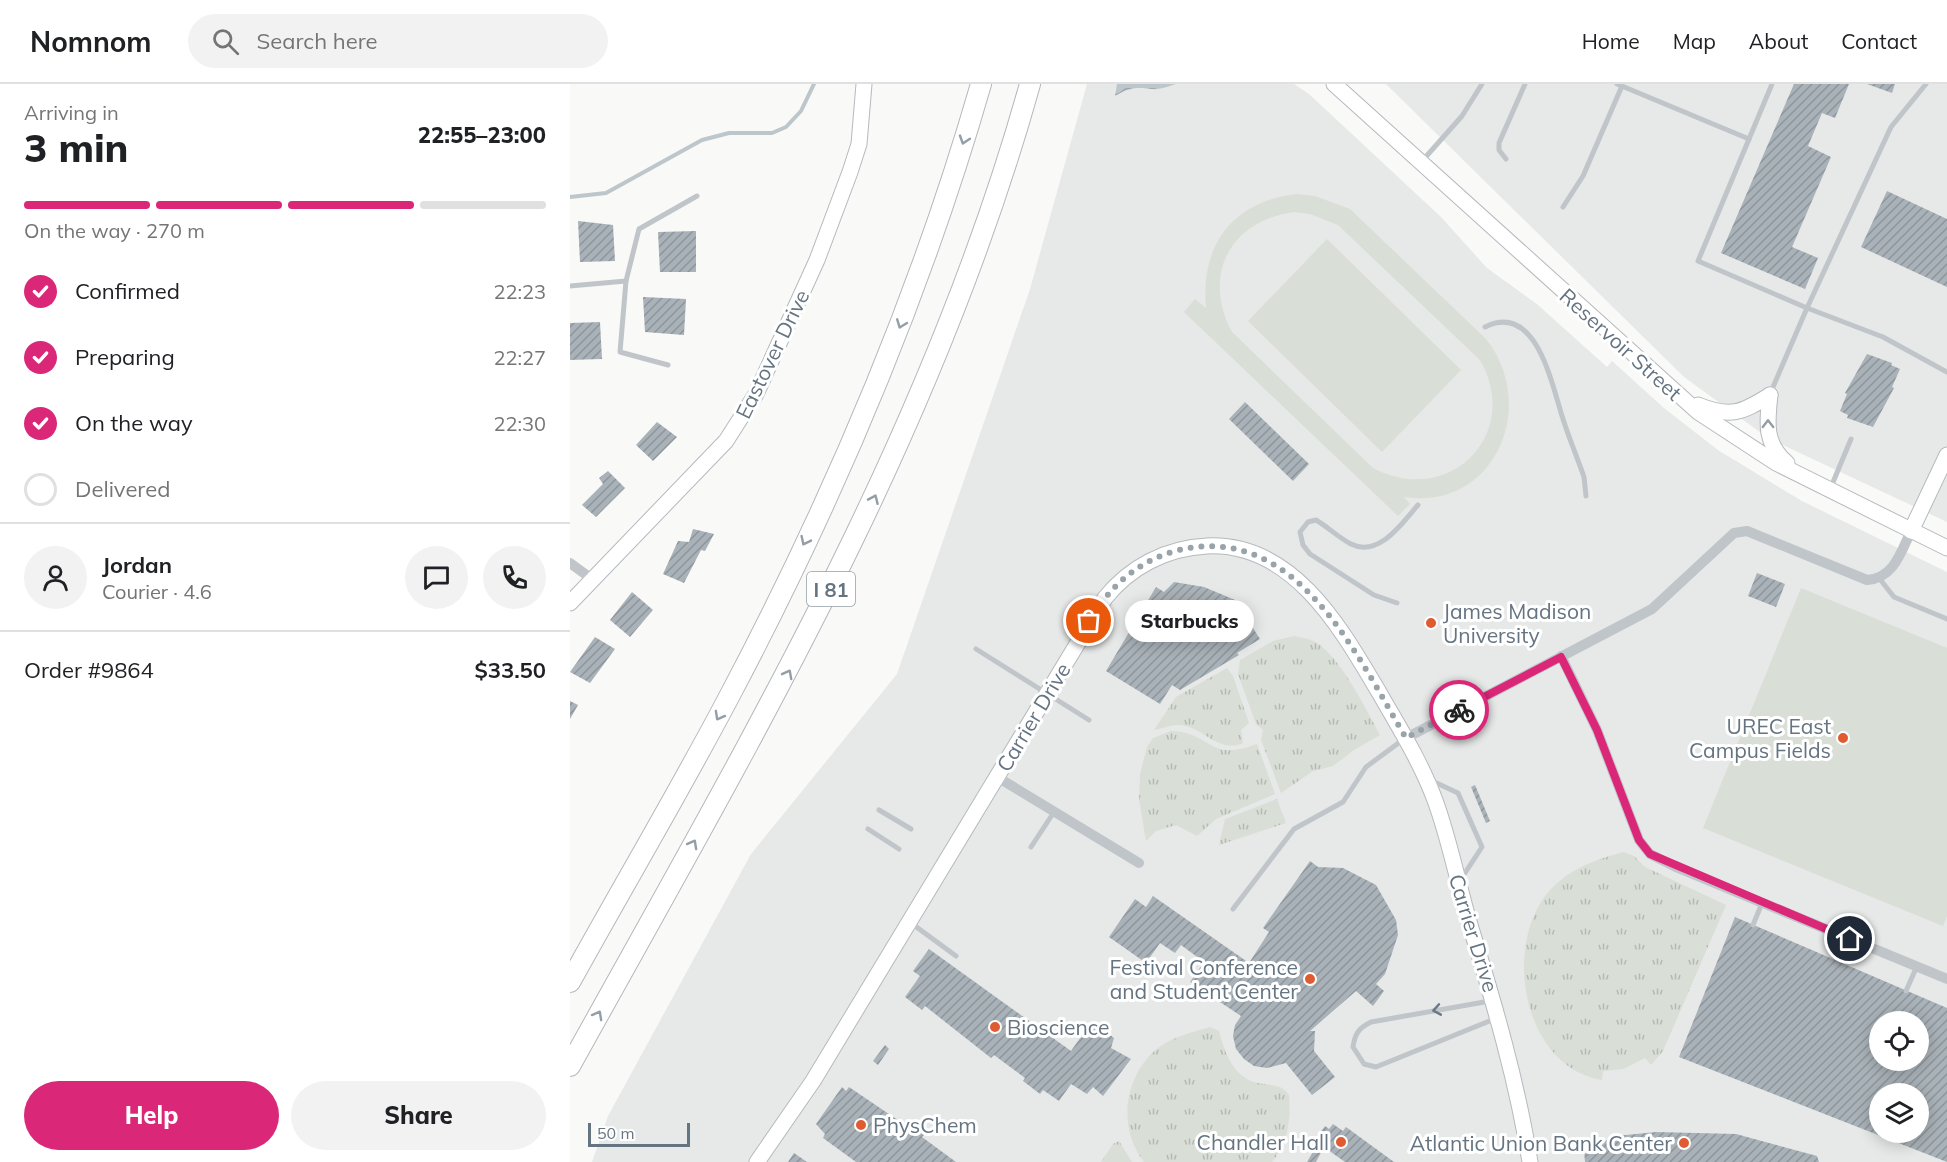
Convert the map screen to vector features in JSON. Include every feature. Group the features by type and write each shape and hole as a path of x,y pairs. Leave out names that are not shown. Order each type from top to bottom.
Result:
{"highway":[{"name":"I 81","path":"570,982 730,695 842,464 889,355 921,272 981,84"},
{"name":"I 81","path":"570,1066 788,674 858,533 966,285 993,207 1030,84"}],"street":[{"name":"Eastover Drive","path":"570,603 726,441 756,394 817,260 850,172 859,144 864,84"},
{"name":"Reservoir Street","path":"1334,84 1681,398 1736,439 1806,480 1947,548"},
{"path":"1681,398 1721,413 1730,414 1750,408 1770,395"},
{"path":"1770,395 1767,423 1772,446 1778,456 1806,480"},
{"path":"1406,738 1652,609 1734,533 1747,531 1859,579 1879,578 1894,566 1947,455"},
{"name":"Carrier Drive","path":"757,1162 807,1091 1097,608 1128,574 1149,561 1176,551 1221,547 1245,551 1268,560 1302,585 1347,638 1406,738 1436,804 1499,1017 1530,1162"},
{"path":"570,563 592,579"},
{"path":"1561,657 1597,730 1634,828 1646,850 1662,861 1947,980"},
{"path":"997,777 1139,863"}],"lane":[{"path":"1422,162 1462,116 1482,84"},
{"path":"1506,159 1498,150 1499,143 1525,84"},
{"path":"1772,84 1698,261 1807,308 1883,337 1947,372"},
{"path":"1770,395 1807,308 1891,127 1926,84"},
{"path":"1563,207 1582,176 1619,85 1749,139"},
{"path":"668,365 620,352 626,281 639,229 697,196"},
{"path":"570,286 626,281"},
{"path":"1485,327 1495,322 1513,323 1525,330 1539,349 1584,477 1586,496"},
{"path":"1829,491 1851,439"},
{"path":"1397,603 1374,595 1310,554 1303,544 1300,532 1308,522 1316,520 1350,544 1363,549 1377,545 1392,534 1418,505"},
{"path":"1879,578 1894,597 1947,619"},
{"path":"976,649 1089,720"},
{"path":"1233,909 1294,829 1343,802 1373,760 1406,738"},
{"path":"1425,778 1458,793 1482,847 1459,883"},
{"path":"879,810 911,829"},
{"path":"1031,847 1054,811"},
{"path":"868,829 899,849"},
{"path":"1753,925 1762,903"},
{"path":"909,921 956,956"},
{"path":"1906,991 1917,966"},
{"path":"1494,1000 1371,1022 1360,1027 1354,1036 1353,1047 1364,1064 1376,1067 1499,1017"}],"shaded area":[{"name":"James Madison University","path":"1087,84 1294,84 1309,94 1441,217 1487,268 1538,305 1607,367 1612,361 1664,408 1718,450 1802,501 1947,572 1947,1162 592,1162 608,1116 751,854 897,674 1030,289"},
{"path":"1386,84 1947,84 1947,522 1768,438 1684,377"}],"green space":[{"path":"1297,194 1315,196 1350,209 1486,339 1501,365 1508,394 1507,422 1499,448 1484,471 1463,488 1436,497 1404,497 1410,504 1398,516 1184,312 1195,299 1206,308 1209,265 1215,246 1225,230 1238,217 1274,198","holes":["1295,212 1310,214 1338,225 1480,360 1491,388 1492,414 1485,438 1471,457 1451,471 1427,479 1401,478 1373,468 1232,332 1223,311 1220,290 1221,271 1228,253 1239,238 1254,226 1273,217"]},
{"path":"1327,239 1461,370 1382,452 1248,321"},
{"name":"UREC East Campus Fields","path":"1801,588 1947,648 1947,916 1943,926 1703,828"},
{"path":"1294,636 1314,641 1329,653 1353,687 1380,735 1333,766 1313,771 1281,793 1261,740 1263,730 1256,724 1238,674 1240,660 1273,641"},
{"path":"1227,668 1233,676 1249,723 1241,730 1243,743 1227,745 1220,743 1182,725 1154,730 1176,697"},
{"path":"1171,731 1195,736 1211,745 1228,750 1257,744 1275,794 1216,819 1197,836 1176,825 1156,831 1146,841 1139,799 1140,774 1147,747 1153,738"},
{"path":"1277,799 1286,823 1219,845 1225,819"},
{"path":"1624,852 1634,856 1645,867 1726,905 1663,1051 1651,1065 1645,1058 1623,1069 1603,1071 1602,1080 1575,1070 1553,1052 1538,1028 1528,1000 1524,970 1527,940 1536,912 1551,889 1567,875 1585,865"},
{"path":"1210,1027 1219,1031 1226,1053 1238,1072 1256,1083 1277,1086 1289,1095 1289,1122 1282,1147 1272,1162 1144,1162 1135,1148 1128,1118 1128,1102 1138,1072 1147,1059 1164,1044 1183,1035"},
{"path":"1119,1141 1132,1162 1101,1162 1113,1144"}],"water":[{"path":"1117,84 1176,84 1158,89 1133,88 1115,96"}],"building":[{"path":"1794,84 1849,84 1835,118 1822,113 1808,146 1831,157 1792,247 1818,258 1805,289 1721,253"},
{"path":"1867,84 1895,84 1892,93"},
{"path":"1887,191 1947,219 1947,287 1861,247"},
{"path":"578,221 613,225 615,261 580,262"},
{"path":"696,231 696,272 660,272 658,232"},
{"path":"643,297 686,299 684,335 645,332"},
{"path":"600,322 602,359 570,360 570,323"},
{"path":"1867,354 1892,363 1891,365 1900,369 1892,387 1894,388 1873,427 1847,418 1848,415 1840,411 1847,394 1845,393"},
{"path":"1245,402 1309,464 1293,481 1229,419"},
{"path":"657,422 677,437 653,461 636,445"},
{"path":"608,471 625,488 596,517 582,505 603,484 599,478"},
{"path":"693,529 714,534 705,551 701,550 684,583 663,574 678,541 689,542"},
{"path":"1757,573 1785,584 1776,607 1748,596"},
{"path":"1174,582 1204,587 1235,600 1260,639 1237,653 1239,655 1180,690 1172,685 1160,704 1106,671 1156,587 1164,592"},
{"path":"632,592 653,610 630,637 610,620"},
{"path":"595,637 615,649 590,683 570,672"},
{"path":"570,701 578,705 570,719"},
{"path":"1475,785 1490,821 1486,823 1471,787"},
{"name":"Festival Conference and Student Center","path":"1310,861 1318,867 1343,868 1376,885 1396,920 1398,935 1385,974 1376,984 1384,991 1373,1006 1356,991 1310,1031 1315,1031 1314,1051 1335,1077 1312,1095 1286,1063 1267,1068 1254,1066 1244,1059 1236,1049 1233,1036 1235,1025 1241,1016 1190,982 1204,962 1181,945 1175,953 1160,943 1146,963 1109,937 1135,899 1146,907 1153,896 1249,963 1269,932 1263,928"},
{"path":"1735,917 1947,1008 1947,1162 1899,1143 1929,1143 1929,1083 1869,1083 1869,1131 1679,1057"},
{"name":"Bioscience","path":"929,949 1071,1051 1092,1021 1114,1038 1111,1048 1131,1059 1103,1096 1093,1087 1087,1094 1071,1084 1059,1101 1043,1090 1040,1094 1023,1081 1025,1078 994,1055 991,1058 925,1006 922,1010 905,997 920,976 913,971"},
{"path":"885,1045 889,1049 878,1065 873,1061"},
{"name":"PhysChem","path":"842,1087 846,1091 849,1087 911,1129 914,1126 925,1134 922,1137 956,1162 856,1162 823,1138 825,1134 816,1124"},
{"name":"Chandler Hall","path":"1333,1124 1343,1131 1346,1127 1394,1162 1345,1162 1324,1147 1316,1162 1307,1162 1318,1143 1315,1140 1325,1126 1329,1129"},
{"name":"Atlantic Union Bank Center","path":"1656,1132 1736,1134 1817,1156 1819,1162 1585,1162 1584,1150 1616,1136"},
{"path":"794,1153 807,1162 788,1162"}],"waterway":[{"path":"570,197 606,193 702,140 729,133 772,133 786,127 801,111 814,84"}],"way so far":[{"path":"1089,621 1105,598 1128,574 1156,558 1192,548 1212,546 1237,549 1272,562 1302,585 1347,638 1406,738 1459,710"}],"place":[{"name":"Starbucks","path":"1089,621"},
{"name":"James Madison University","path":"1431,623"},
{"name":"UREC East Campus Fields","path":"1843,738"},
{"name":"Festival Conference and Student Center","path":"1310,979"},
{"name":"Bioscience","path":"995,1027"},
{"name":"PhysChem","path":"861,1125"},
{"name":"Chandler Hall","path":"1341,1142"},
{"name":"Atlantic Union Bank Center","path":"1684,1143"}],"route":[{"path":"1459,710 1561,657 1597,730 1639,840 1650,854 1678,868 1850,939"}]}
